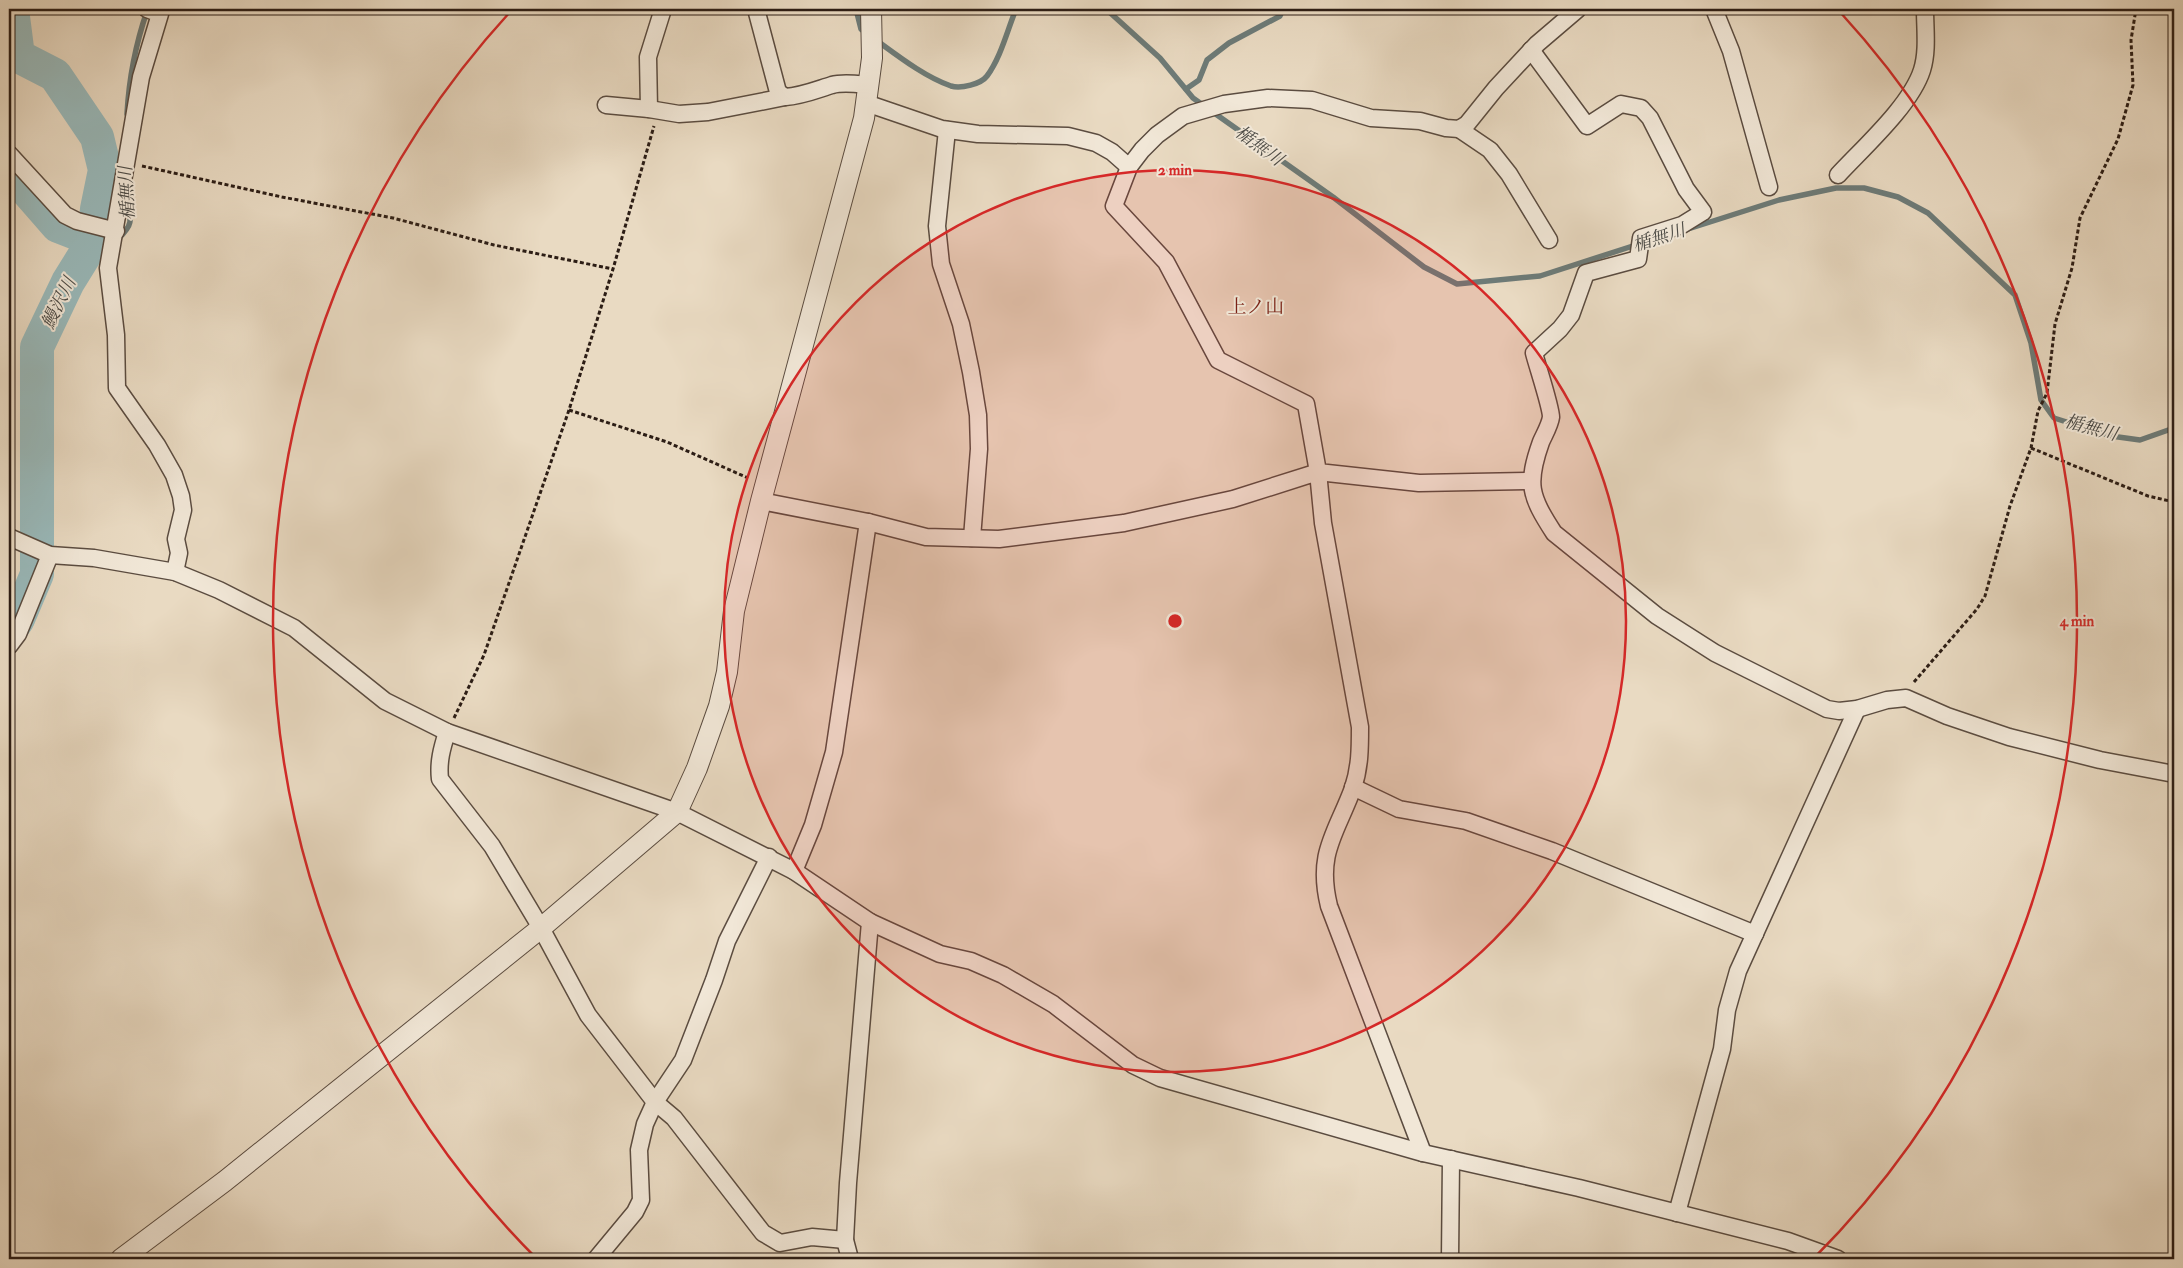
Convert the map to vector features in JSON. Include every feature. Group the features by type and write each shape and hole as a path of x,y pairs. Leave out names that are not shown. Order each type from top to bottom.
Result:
{"street":[{"path":"654,110 648,57 664,9"},
{"path":"756,9 778,92 785,97"},
{"path":"121,1259 226,1181 541,928 677,812 697,768 719,706 727,672 734,611 763,493 864,118 872,58 871,9"},
{"path":"1460,129 1467,124 1531,50 1578,9"},
{"path":"1714,9 1731,51 1769,187"},
{"path":"1838,175 1914,90 1924,59 1926,40 1925,9"},
{"path":"150,10 160,14 141,77 108,268 116,335 118,388 157,445 174,475 181,496 183,510 176,539 179,553 175,572"},
{"path":"1531,50 1587,126 1621,104 1641,108 1650,118 1686,189 1703,212 1640,246 1638,260 1586,273 1571,315 1560,329 1534,353 1551,416 1533,466 1531,481 1534,498 1554,533 1657,616 1715,653 1827,709 1839,711 1857,709 1887,700 1906,698 1947,716 2009,737 2100,760 2174,774"},
{"path":"606,105 679,114 708,112 812,93 834,84 867,94 947,130 987,135 1068,136 1096,143 1112,152 1129,167"},
{"path":"1423,1153 1329,906 1324,884 1324,863 1332,837 1353,788 1360,760 1360,726 1323,523 1318,472 1306,404 1218,360 1166,262 1114,206 1129,167 1157,135 1182,116 1224,104 1268,98 1312,100 1371,118 1420,121 1446,128 1460,129 1490,150 1509,174 1549,240"},
{"path":"947,130 936,226 941,264 961,324 972,372 978,415 979,449 972,538"},
{"path":"9,154 65,215 113,238"},
{"path":"763,493 926,537 999,539 1124,523 1232,498 1318,472 1419,483 1531,481"},
{"path":"794,871 813,825 834,752 868,522"},
{"path":"9,537 50,555 94,558 175,572 219,590 294,628 385,701 447,732 677,812 794,871 870,922 940,954 971,961 1003,975 1053,1004 1133,1065 1160,1078 1423,1153 1788,1241 1838,1259"},
{"path":"9,646 18,634 50,555"},
{"path":"1677,1213 1722,1049 1727,1010 1738,971 1857,709"},
{"path":"447,732 440,752 440,779 492,846 541,928 588,1015 655,1102 674,1118 763,1233 780,1243 812,1237 845,1240"},
{"path":"1353,788 1399,809 1466,822 1552,851 1755,934"},
{"path":"596,1259 635,1212 641,1200 639,1150 645,1124 655,1102 683,1060 727,941 769,857"},
{"path":"850,1259 845,1240 848,1183 870,922"},
{"path":"1450,1259 1451,1159"}],"path":[{"path":"1899,699 1978,609 1985,596 2010,506 2031,448 2038,411 2047,393 2055,324 2072,268 2080,218 2118,139 2133,85 2131,40 2136,9"},
{"path":"447,732 484,655 569,410 613,269 654,110"},
{"path":"127,163 282,197 393,218 494,245 613,269"},
{"path":"569,410 667,442 763,493"},
{"path":"2031,448 2148,496 2174,502"}],"waterway":[{"name":"鰻沢川","path":"9,632 18,619 37,574 37,347 68,282 94,240 97,209 105,170 97,137 55,75 18,56 12,9"},
{"name":"楯無川","path":"856,9 861,29 866,33"},
{"name":"楯無川","path":"876,40 912,66 941,82 955,87 970,85 984,79 992,69 1016,9"},
{"name":"楯無川","path":"1106,9 1160,58 1193,98 1333,197 1424,267 1457,284 1540,276 1639,244"},
{"path":"1186,89 1199,80 1207,60 1229,43 1280,16 1283,9"},
{"path":"1304,9 1309,9"},
{"name":"楯無川","path":"127,114 133,62 147,11"},
{"name":"楯無川","path":"9,170 58,226 94,240"},
{"name":"楯無川","path":"1688,229 1779,200 1836,188 1864,188 1898,197 1928,213 2015,295 2031,343 2041,400 2054,418 2111,436 2140,440 2174,428"},
{"name":"楯無川","path":"94,240 118,239 127,229 130,216 125,198"}],"district":[{"name":"上ノ山","path":"1256,307"}]}
